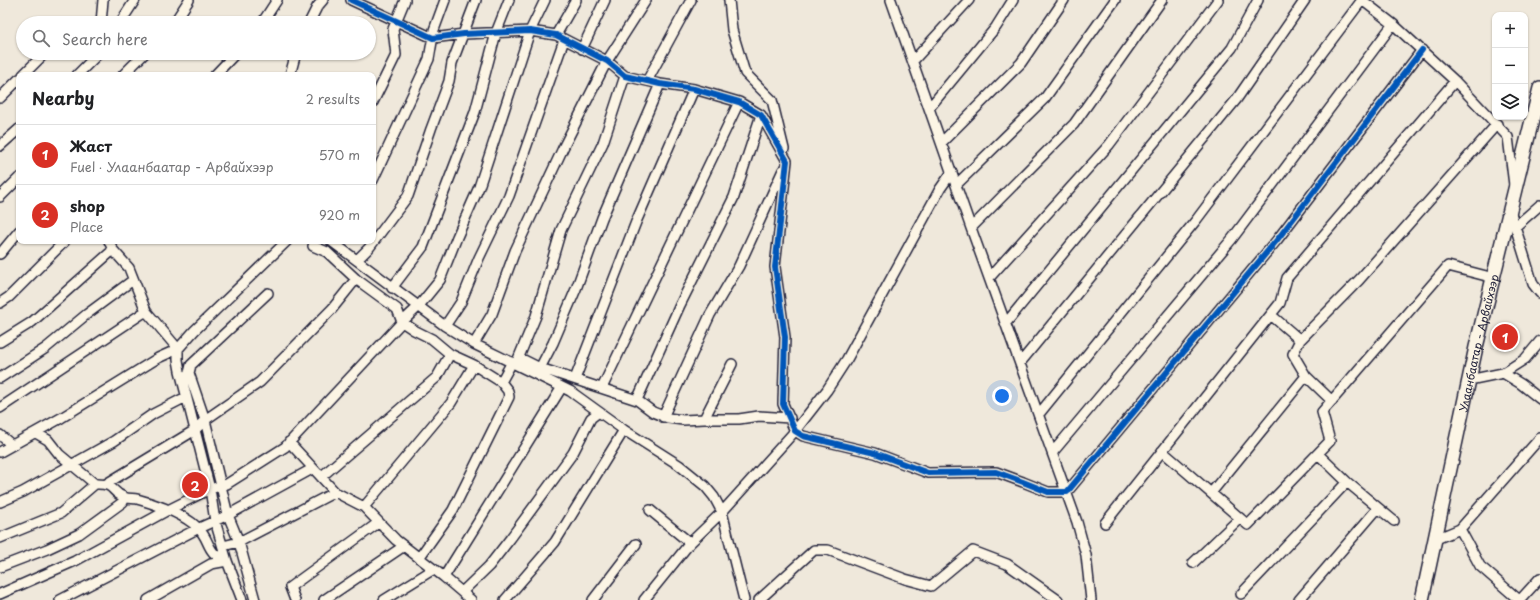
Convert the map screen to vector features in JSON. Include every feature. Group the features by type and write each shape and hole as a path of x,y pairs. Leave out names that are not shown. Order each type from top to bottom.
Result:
{"highway":[{"name":"Улаанбаатар - Арвайхээр","path":"1422,600 1469,380 1494,278 1509,208 1540,88"}],"street":[{"path":"102,16 103,0"},
{"path":"125,16 135,0"},
{"path":"179,16 189,0"},
{"path":"267,16 277,0"},
{"path":"312,16 317,7 324,0"},
{"path":"351,0 433,38 464,34 530,31 560,38 607,61 625,76 660,84 694,89 739,102 761,115 787,161"},
{"path":"376,96 396,55 393,29 405,0"},
{"path":"376,174 429,59 433,38 445,0"},
{"path":"376,238 408,196 431,128 448,86 452,63 476,0"},
{"path":"392,288 423,247 475,112 496,33 509,0"},
{"path":"0,594 76,561 168,510 210,490 227,484 285,447 402,322 418,307 440,280 479,187 530,31 545,0"},
{"path":"445,326 461,302 479,258 509,196 560,38 576,0"},
{"path":"582,49 605,0"},
{"path":"474,344 492,314 515,251 564,146 607,61 646,0"},
{"path":"647,81 691,0"},
{"path":"729,0 732,30 745,73 772,100 787,161 775,266 785,337 783,404 795,431 803,436 875,453 928,473 996,472 1048,492 1066,492"},
{"path":"891,0 1077,522 1086,555 1091,600"},
{"path":"913,61 969,0"},
{"path":"930,107 996,27 1014,0"},
{"path":"942,142 1021,63 1064,0"},
{"path":"956,185 1045,98 1115,0"},
{"path":"971,228 1074,124 1162,0"},
{"path":"990,277 1109,145 1218,0"},
{"path":"1006,323 1232,48 1258,0"},
{"path":"1020,363 1236,100 1305,0"},
{"path":"1039,414 1197,219 1362,0 1422,50 1455,81 1508,137 1514,188"},
{"path":"1053,452 1232,239 1392,24"},
{"path":"1066,492 1277,240 1422,50"},
{"path":"26,72 38,60"},
{"path":"80,72 92,60"},
{"path":"126,72 138,60"},
{"path":"219,72 230,60"},
{"path":"291,72 294,60"},
{"path":"501,382 516,362 536,316 561,230 603,143 625,76"},
{"path":"1105,523 1280,303 1287,278 1455,81"},
{"path":"1,97 16,82"},
{"path":"540,368 553,343 576,289 602,218 660,84"},
{"path":"574,379 636,222 694,89"},
{"path":"602,388 739,102"},
{"path":"637,400 680,306 734,196 761,115"},
{"path":"1332,401 1306,376 1293,354 1300,340 1359,280 1497,124"},
{"path":"0,146 16,132"},
{"path":"662,417 710,315 739,266 787,161"},
{"path":"644,600 690,543 722,512 795,431 827,390 847,359 940,189 952,172"},
{"path":"0,197 16,181"},
{"path":"1516,226 1540,205"},
{"path":"1509,208 1540,293"},
{"path":"0,254 16,235"},
{"path":"0,303 9,297 62,244"},
{"path":"110,244 113,250 129,268 146,311 178,350 178,360 186,397 210,490 215,521 227,561 242,600"},
{"path":"0,452 62,418 158,358 178,350 194,331 284,244"},
{"path":"335,244 392,288 445,326 474,344 516,362 562,387 624,430 680,465 705,486 714,497 722,512 744,600"},
{"path":"357,260 371,244"},
{"path":"313,246 327,252 356,279 397,309 402,322 432,339 450,354 474,365 501,382 508,390 509,397 453,510 419,558"},
{"path":"0,342 32,322 113,250"},
{"path":"1162,451 1248,525 1330,441 1322,412 1448,266 1494,278"},
{"path":"36,432 48,440 59,454 95,484 106,484 195,430 205,420 260,382 332,309 356,279"},
{"path":"0,378 46,348 87,314 133,280"},
{"path":"255,600 239,542 228,515 205,420 189,373 191,365 268,293"},
{"path":"0,408 146,311"},
{"path":"1271,315 1300,340"},
{"path":"1469,380 1503,373 1525,359 1540,341"},
{"path":"321,477 436,376 450,354"},
{"path":"516,362 540,368 637,400 662,417 682,420 739,419 759,416 790,418"},
{"path":"704,419 732,364"},
{"path":"364,507 451,403 474,365"},
{"path":"1503,373 1521,384 1540,399"},
{"path":"1211,493 1306,376"},
{"path":"444,577 562,387"},
{"path":"0,502 23,492 114,441 153,414 186,397"},
{"path":"462,592 489,566 510,539 573,453 591,418 599,412"},
{"path":"505,600 555,542 624,430"},
{"path":"0,435 12,446"},
{"path":"1436,539 1460,529 1540,438"},
{"path":"289,442 312,469 335,492 364,507 378,523 404,546 444,577 470,600"},
{"path":"1318,454 1347,482 1394,521"},
{"path":"60,600 199,528 228,515 312,469"},
{"path":"1241,594 1347,482"},
{"path":"0,538 61,513 95,484"},
{"path":"106,484 124,498 135,499 168,510 191,522 199,528 212,551 218,558 227,561"},
{"path":"223,546 239,542 335,492"},
{"path":"0,567 47,549 79,534 123,502 124,498"},
{"path":"1300,600 1378,508"},
{"path":"650,510 690,543"},
{"path":"1192,563 1240,518"},
{"path":"295,600 290,587 378,523"},
{"path":"1460,529 1480,566 1519,600 1540,578"},
{"path":"593,600 636,544"},
{"path":"324,600 404,546"},
{"path":"759,600 814,550 828,550 905,579 931,586 973,551 1006,564 1058,600"},
{"path":"148,600 211,564 227,561"},
{"path":"384,600 434,569"}],"cycle path":[{"path":"351,0 433,38 464,34 530,31 556,35 607,61 625,76 660,84 694,89 739,102 761,115 787,161 775,267 785,337 783,404 795,431 803,436 875,453 928,473 996,472 1048,492 1067,492 1277,240 1422,50"}],"place":[{"name":"Жаст","path":"1505,337"},
{"name":"shop","path":"195,485"}]}
